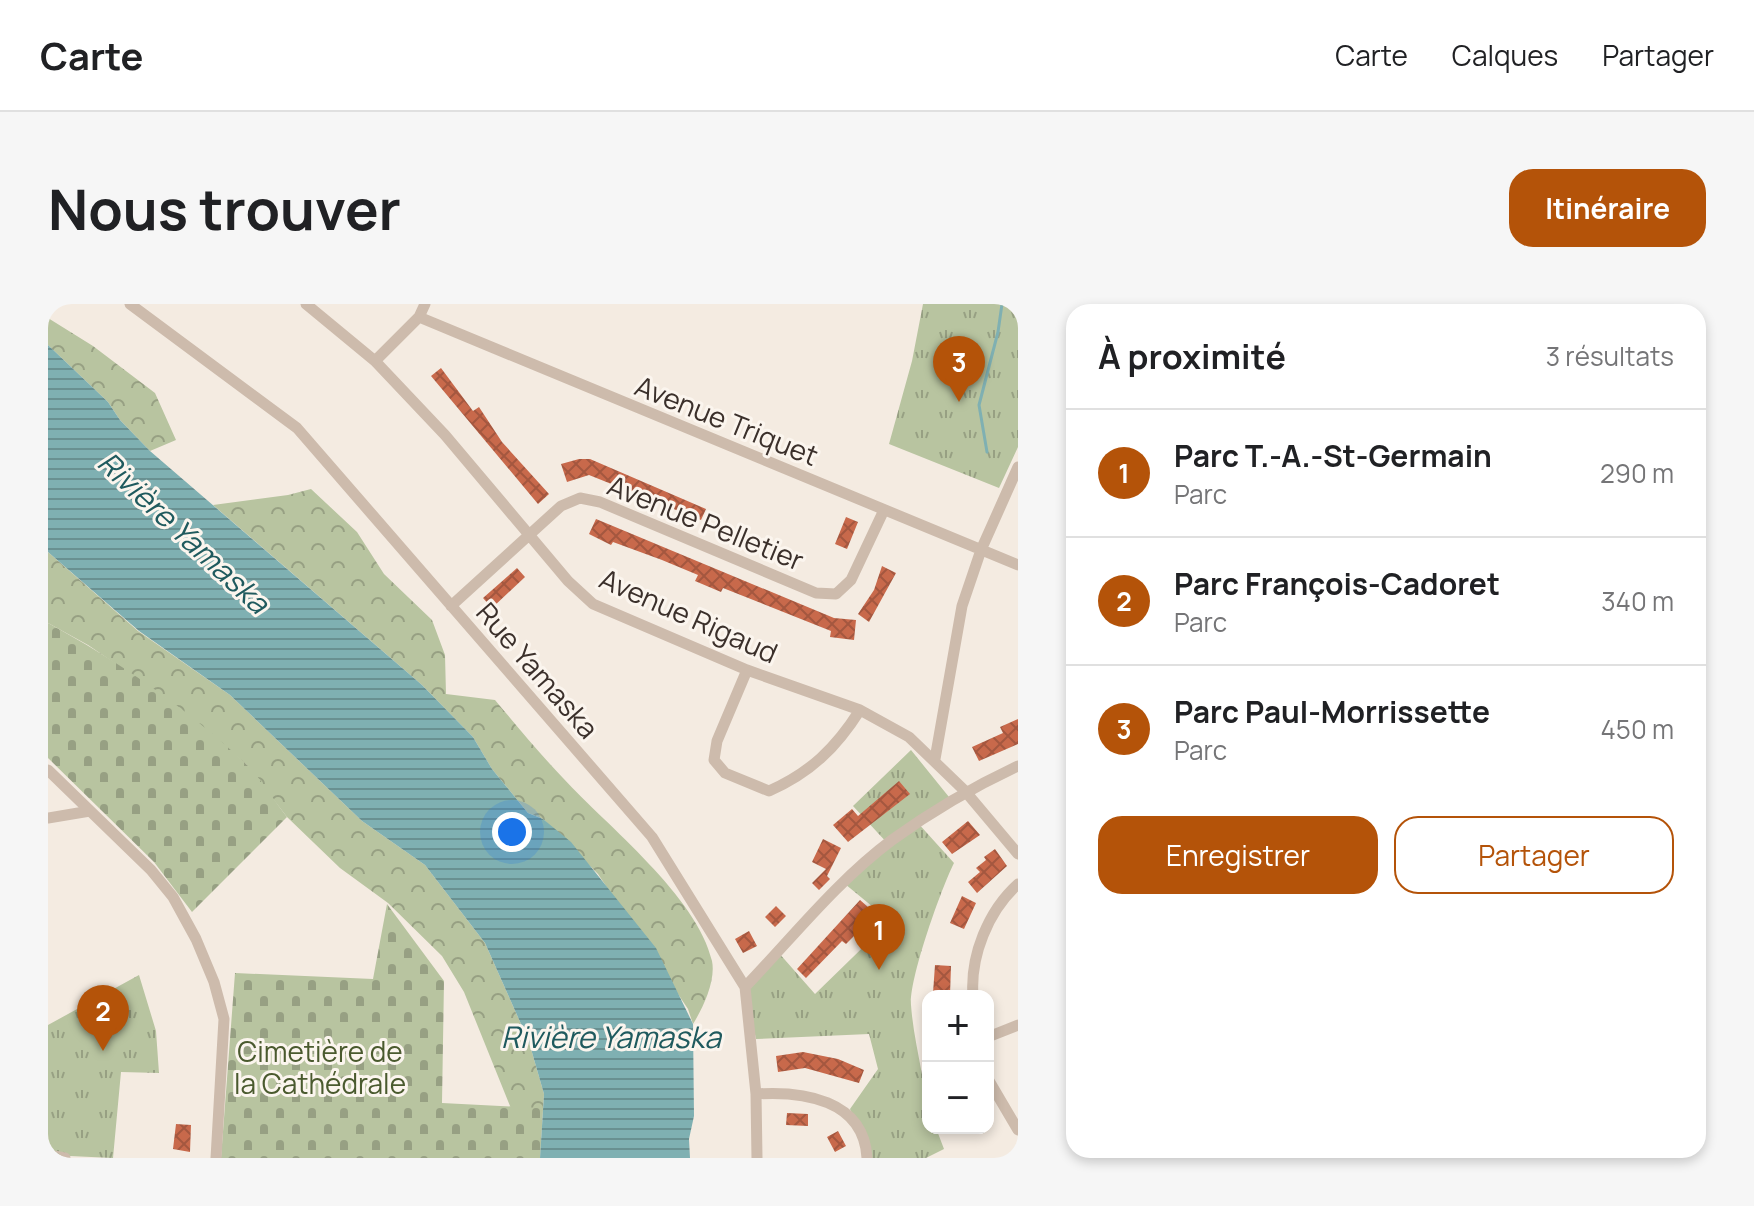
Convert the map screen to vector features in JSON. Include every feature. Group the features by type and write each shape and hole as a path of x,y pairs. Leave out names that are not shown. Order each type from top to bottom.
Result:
{"street":[{"name":"Rue Yamaska","path":"130,304 297,428 652,837 745,987 756,1094 757,1158"},
{"name":"Avenue Rigaud","path":"306,304 375,361 445,435 568,581 593,604 747,670 860,710 909,737 965,791 1018,854"},
{"path":"375,361 419,317 425,304"},
{"name":"Avenue Triquet","path":"419,317 1018,565"},
{"path":"935,759 962,606 981,550 1018,467"},
{"name":"Avenue Pelletier","path":"451,606 561,506 580,498 600,502 816,593 836,594 851,580 884,510"},
{"path":"747,670 717,741 714,760 725,773 769,791 798,779 839,743 860,710"},
{"path":"745,987 855,871 891,841 965,791 1018,766"},
{"path":"48,770 173,897 214,982 224,1019 216,1158"},
{"path":"48,818 90,811"},
{"path":"972,990 971,978 977,949 990,921 1018,884"},
{"path":"994,1035 1018,1025"},
{"path":"994,1089 1018,1130"},
{"path":"756,1094 783,1092 822,1097 845,1111 862,1135 867,1158"},
{"path":"48,1155 65,1158"}],"green space":[{"path":"923,304 1018,304 1018,447 999,488 889,444 912,361"},
{"path":"48,318 93,346 155,393 176,440 150,451 120,420 108,402 48,345"},
{"path":"311,489 357,532 384,574 432,620 445,655 446,694 495,700 554,769 648,863 689,912 703,936 713,969 708,994 693,1024 688,1009 598,874 543,819 528,813 492,769 473,737 422,685 213,505"},
{"path":"48,552 138,631 230,695 362,821 425,865 485,943 529,1042 544,1094 540,1158 531,1158 464,992 442,956 388,903 340,868 287,817 246,764 163,696 88,645 48,623"},
{"path":"48,623 126,669 200,723 251,769 287,817 192,912 154,862 48,758"},
{"path":"911,750 949,797 917,822 954,863 934,912 912,992 911,1005 922,1075 922,1134 938,1134 944,1149 926,1158 871,1158 850,1109 878,1069 869,1034 756,1039 745,987 778,952 815,994 890,921 845,884 889,845 853,806"},
{"name":"Cimetière de la Cathédrale","path":"387,904 444,981 442,1103 542,1108 540,1158 221,1158 235,973 373,979"},
{"path":"139,975 156,1031 159,1073 121,1072 113,1158 48,1155 48,1025"}],"water":[{"name":"Rivière Yamaska","path":"48,345 108,402 120,420 150,451 422,685 473,737 492,769 528,813 543,819 571,842 656,948 693,1024 694,1116 689,1139 690,1158 540,1158 544,1094 529,1042 485,943 425,865 362,821 230,695 139,631 48,552"}],"building":[{"path":"441,368 473,411 479,407 502,442 549,494 538,504 431,376"},
{"path":"590,459 706,509 701,520 589,475 567,482 561,464"},
{"path":"846,517 858,522 847,549 835,544"},
{"path":"596,519 834,618 856,620 854,640 830,637 831,631 723,588 721,592 695,581 698,575 613,542 611,545 589,534"},
{"path":"882,566 896,573 869,622 858,614 874,590"},
{"path":"517,568 525,577 492,608 483,598"},
{"path":"1018,719 1018,744 979,761 972,747 1003,733 1000,727"},
{"path":"899,781 910,794 848,842 833,825 852,809 858,816"},
{"path":"968,821 980,835 952,854 942,842"},
{"path":"823,839 841,848 827,876 830,879 819,890 812,883 826,869 812,862"},
{"path":"995,849 1007,866 977,893 968,882 980,872 976,868 986,860 984,857"},
{"path":"962,896 976,903 964,929 950,923"},
{"path":"860,900 876,914 846,944 842,941 806,978 797,969"},
{"path":"776,906 786,916 775,927 765,917"},
{"path":"749,931 757,946 743,953 735,939"},
{"path":"935,965 951,966 950,990 933,990"},
{"path":"803,1052 838,1059 864,1070 859,1083 805,1068 778,1072 776,1056"},
{"path":"787,1113 808,1114 808,1126 786,1125"},
{"path":"176,1124 191,1125 190,1152 173,1149"},
{"path":"838,1131 846,1146 835,1152 827,1137"}],"waterway":[{"path":"987,452 979,405 1002,304"}],"place":[{"name":"Parc Paul-Morrissette","path":"959,402"},
{"name":"Parc T.-A.-St-Germain","path":"879,970"},
{"name":"Parc François-Cadoret","path":"103,1051"}]}
